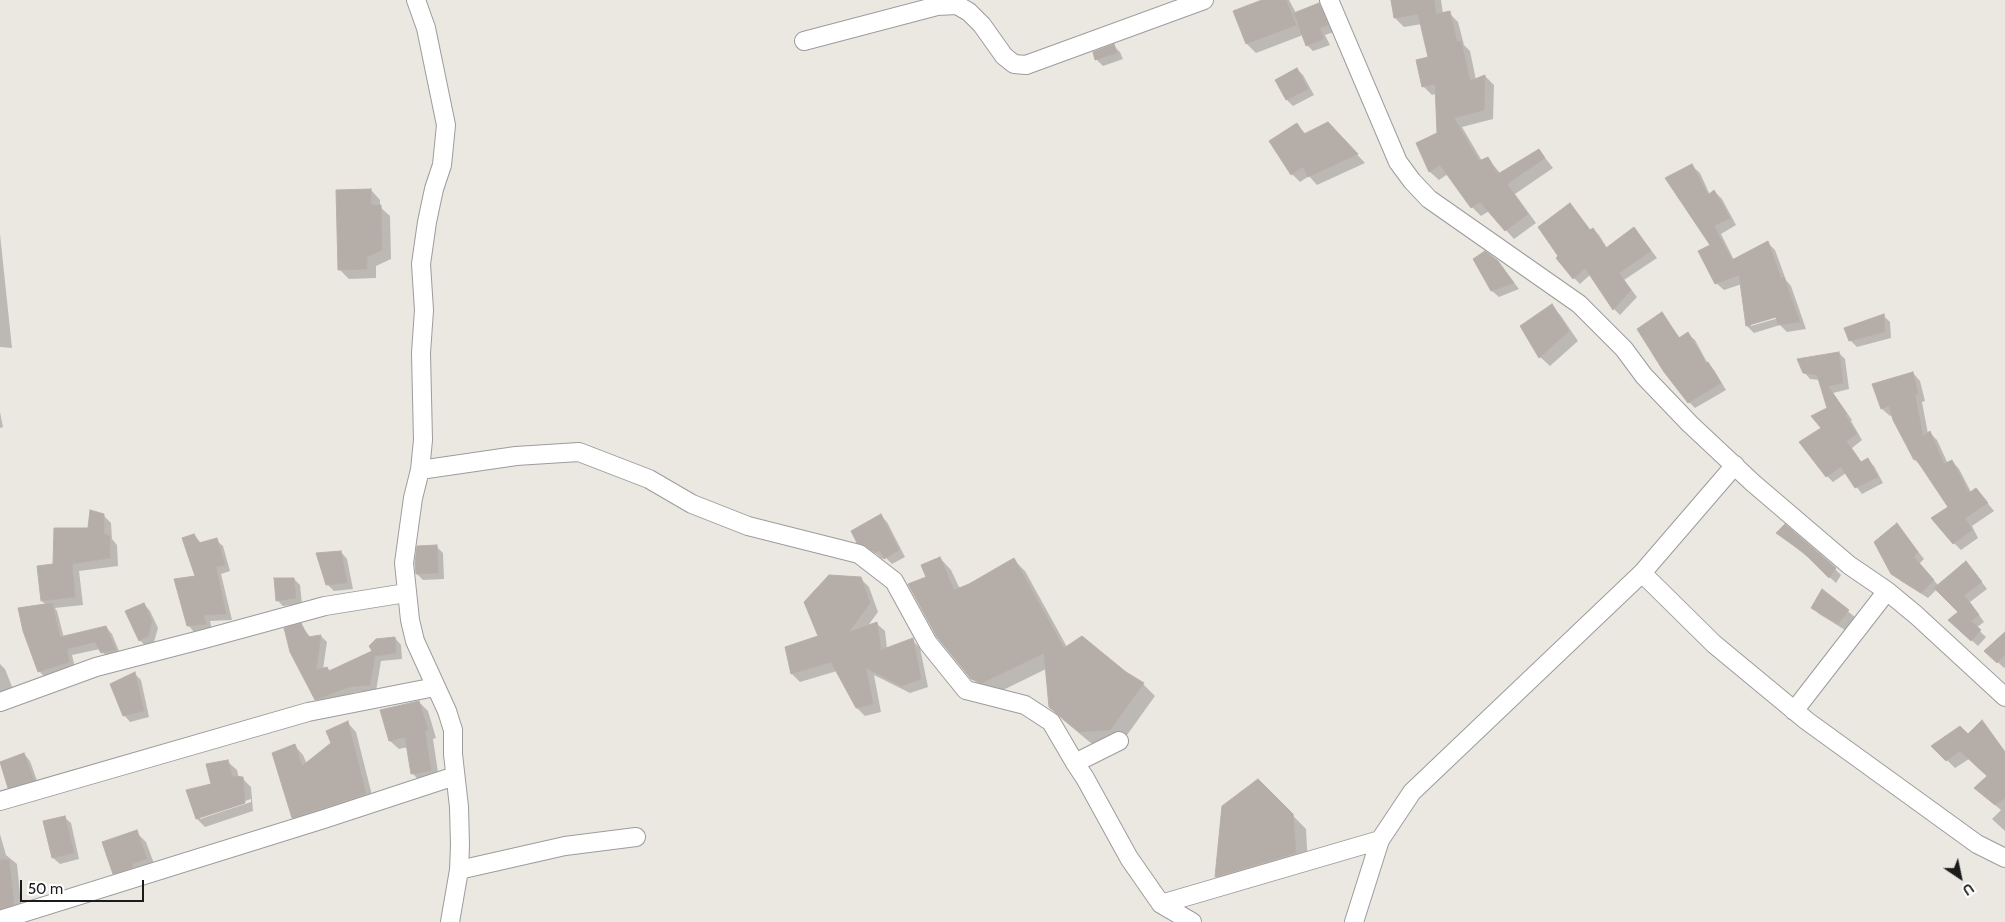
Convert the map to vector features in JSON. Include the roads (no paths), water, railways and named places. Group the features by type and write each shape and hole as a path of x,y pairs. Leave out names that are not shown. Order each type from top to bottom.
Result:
{"street":[{"path":"416,0 426,28 446,125 442,165 434,189 421,264 424,310 421,353 423,440 420,470 413,498 404,563 406,592 415,641 447,711 453,730 455,776 459,807 459,870 450,922"},
{"path":"804,41 937,6 957,5 969,12 982,25 1004,56 1014,64 1026,65 1204,0"},
{"path":"1329,0 1398,162 1429,199 1579,304 1624,349 1644,376 1690,424 1753,483 1834,552 1887,591 2005,697"},
{"path":"420,470 516,456 579,452 649,479 692,504 748,526 859,554 894,581 928,643 966,690 1025,705 1051,722 1085,778 1129,858 1161,904 1192,922"},
{"path":"1354,922 1380,840 1412,792 1642,574 1735,465"},
{"path":"1642,574 1714,644 1794,711 1977,844 2005,858"},
{"path":"1794,711 1887,591"},
{"path":"0,702 96,667 324,606 406,592"},
{"path":"0,801 308,712 435,687"},
{"path":"1075,764 1119,741"},
{"path":"0,920 455,776"},
{"path":"459,870 565,846 636,837"},
{"path":"1161,904 1380,840"}]}
